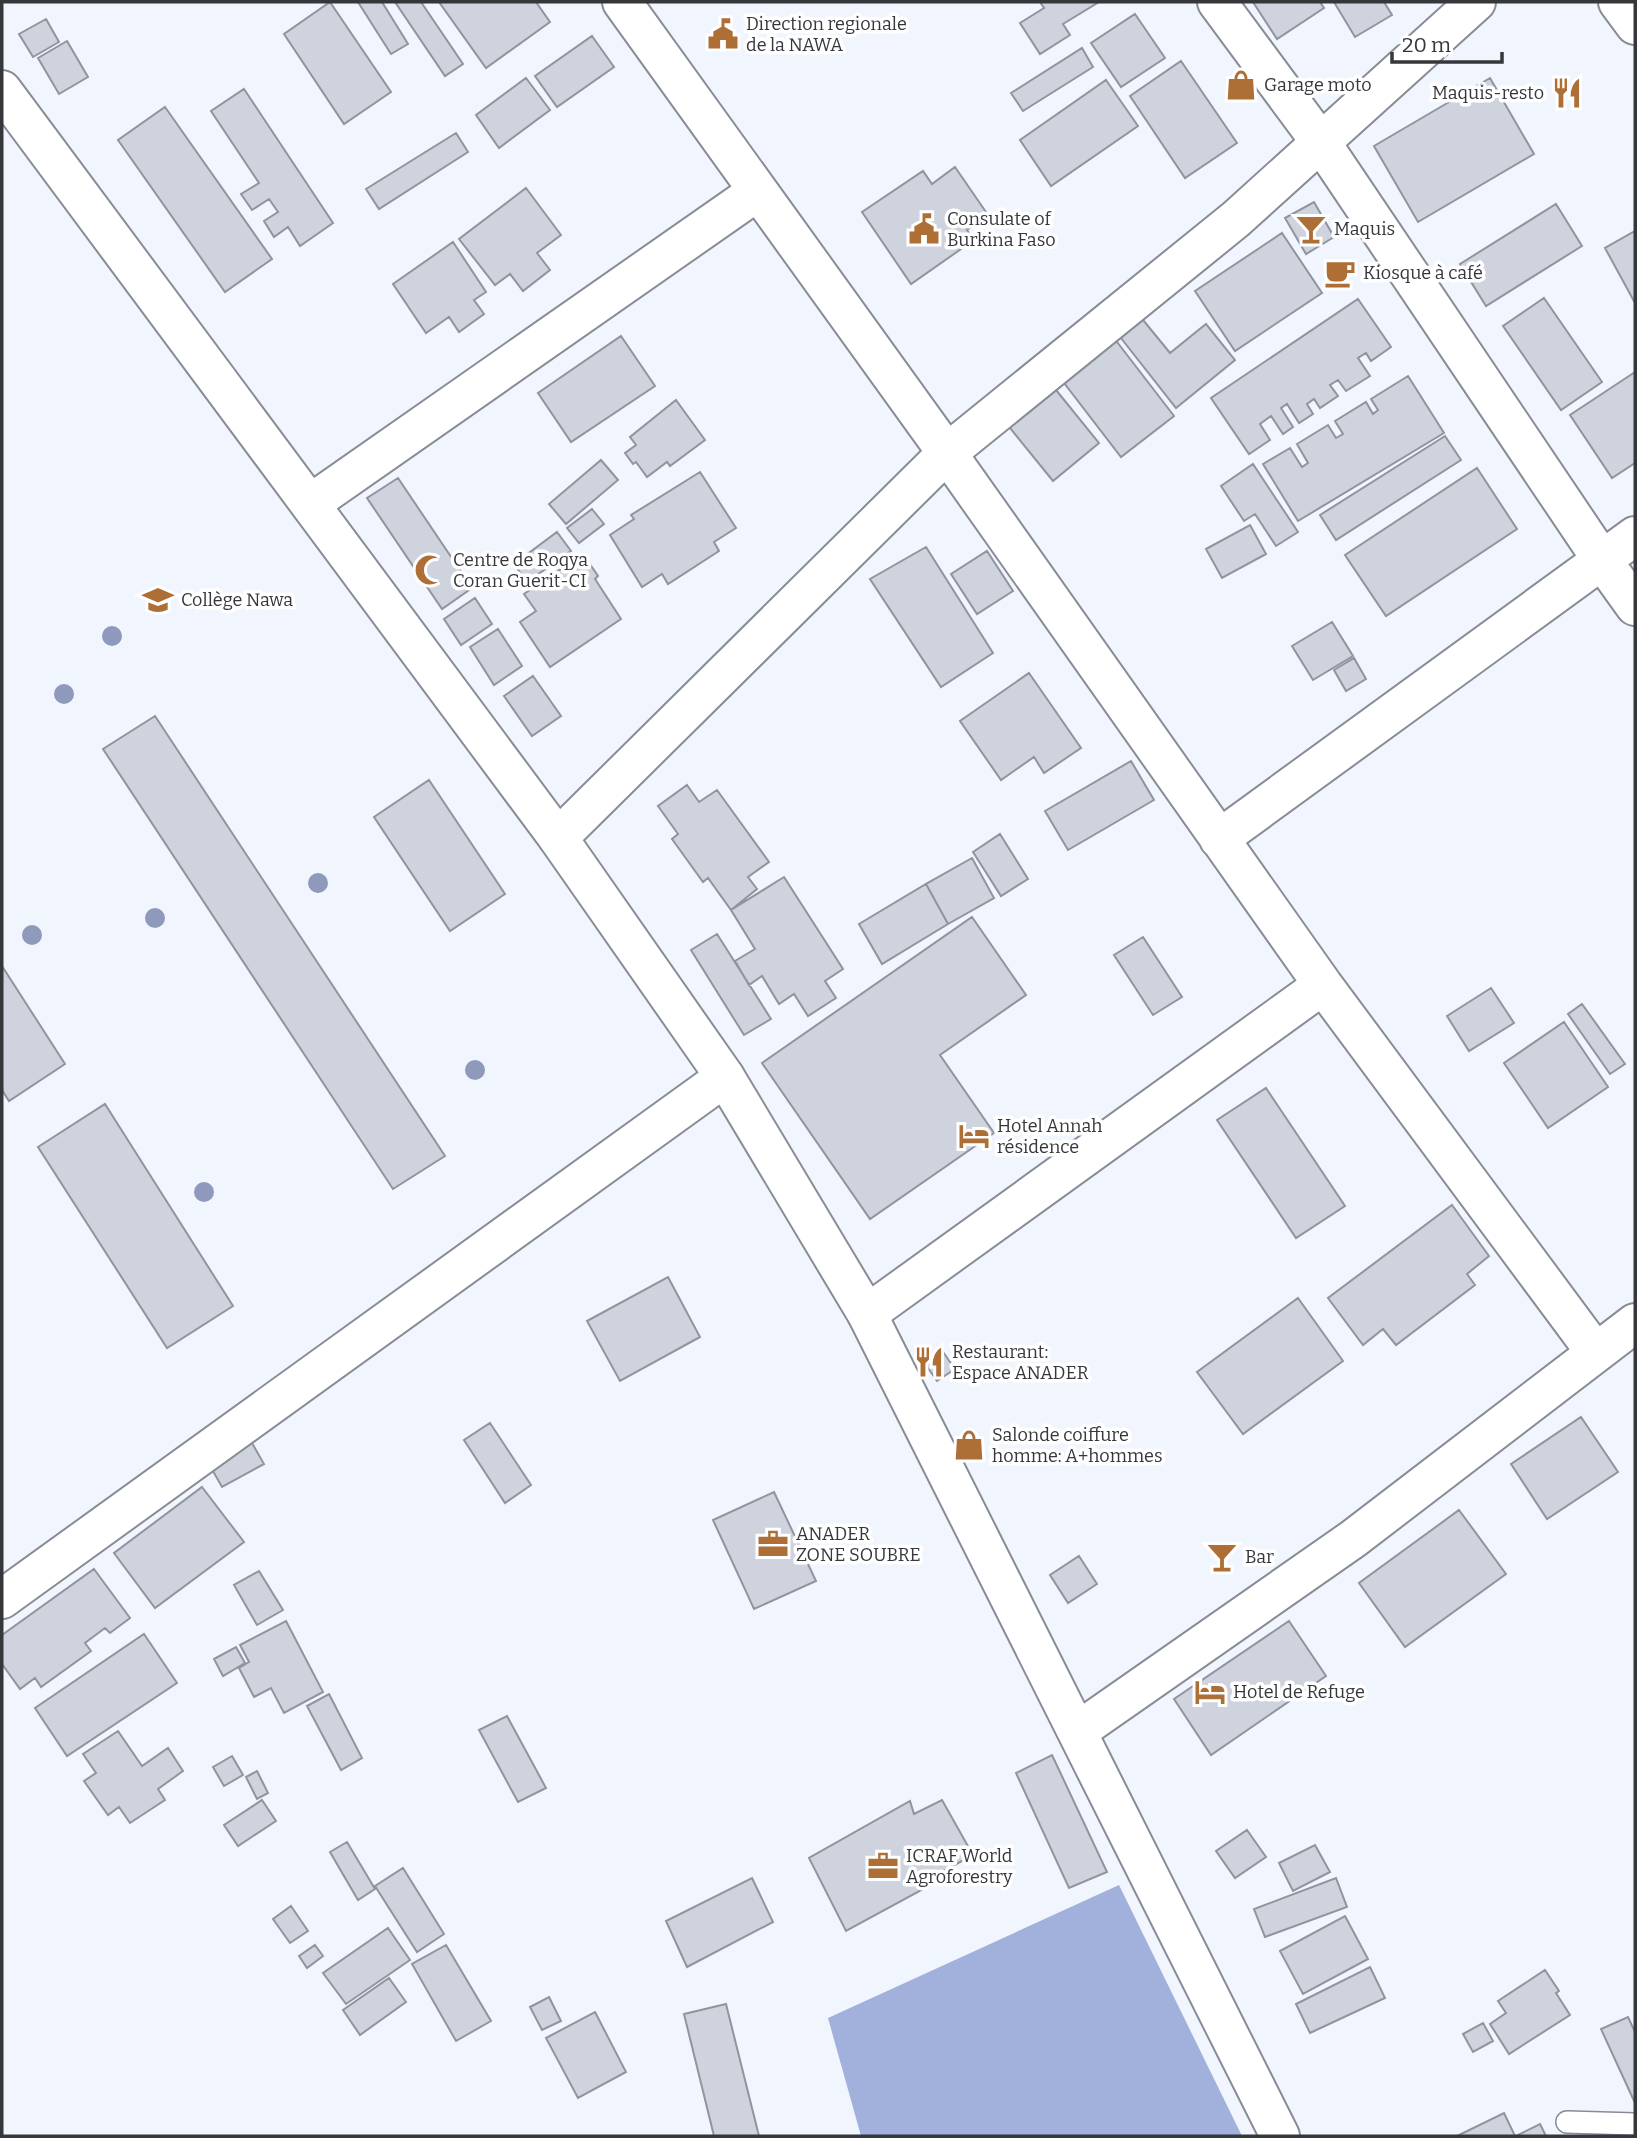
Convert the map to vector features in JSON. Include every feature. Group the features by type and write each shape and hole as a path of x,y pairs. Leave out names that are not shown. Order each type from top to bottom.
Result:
{"street":[{"path":"622,2 947,453 1323,985 1597,1353"},
{"path":"1217,2 1322,144 1635,606"},
{"path":"558,838 947,453 1236,219 1476,2"},
{"path":"1618,2 1635,25"},
{"path":"2,90 558,838 725,1077 867,1314 1280,2136"},
{"path":"310,503 758,191"},
{"path":"1219,839 1635,536"},
{"path":"867,1314 1323,985"},
{"path":"2,1599 725,1077"},
{"path":"1078,1731 1353,1539 1635,1324"}],"lane":[{"path":"1567,2122 1635,2124"}],"shaded area":[{"path":"1119,1885 1242,2136 861,2136 828,2018"}],"building":[{"path":"330,2 391,92 344,124 284,34"},
{"path":"358,2 382,2 408,44 391,54"},
{"path":"395,2 421,2 463,64 445,76"},
{"path":"439,2 536,2 550,22 486,68"},
{"path":"1040,2 1099,2 1063,24 1070,35 1040,54 1020,23 1044,8"},
{"path":"1253,2 1320,2 1324,8 1277,39"},
{"path":"1334,2 1384,2 1392,15 1355,37"},
{"path":"1135,14 1165,58 1121,87 1091,43"},
{"path":"46,19 59,42 33,57 19,34"},
{"path":"592,36 614,67 557,107 535,76"},
{"path":"67,41 88,77 59,94 38,58"},
{"path":"1082,48 1093,67 1023,111 1011,93"},
{"path":"1181,61 1237,143 1185,178 1130,96"},
{"path":"526,78 550,110 499,148 476,115"},
{"path":"1490,78 1534,154 1418,222 1374,146"},
{"path":"1106,80 1138,126 1051,186 1020,140"},
{"path":"244,89 333,223 300,246 288,227 274,237 264,221 278,212 269,199 252,210 241,194 259,183 211,111"},
{"path":"165,107 272,259 225,292 118,140"},
{"path":"456,133 468,152 379,209 366,189"},
{"path":"955,167 988,215 967,230 974,240 911,284 862,212 923,171 932,184"},
{"path":"526,188 561,235 537,253 550,270 523,291 510,274 495,285 459,239"},
{"path":"1314,202 1334,237 1306,254 1285,218"},
{"path":"1556,204 1582,246 1486,306 1460,264"},
{"path":"1635,231 1635,303 1605,248"},
{"path":"1282,233 1322,293 1235,351 1195,291"},
{"path":"453,242 486,292 474,300 484,314 459,332 449,317 426,333 393,284"},
{"path":"1544,298 1602,382 1561,410 1503,326"},
{"path":"1358,299 1391,347 1371,361 1366,353 1358,358 1370,376 1346,391 1338,380 1330,385 1338,396 1320,408 1314,399 1307,404 1313,414 1299,423 1287,404 1281,408 1293,427 1283,434 1271,416 1260,424 1270,440 1249,454 1211,398"},
{"path":"1139,315 1170,353 1206,324 1235,360 1176,408 1117,333"},
{"path":"621,336 655,386 571,442 538,393"},
{"path":"1114,338 1174,416 1121,457 1061,379"},
{"path":"1635,372 1635,463 1612,478 1570,415"},
{"path":"1408,376 1444,433 1298,521 1263,464 1290,448 1302,467 1308,463 1297,444 1328,425 1336,438 1343,434 1335,421 1366,402 1373,414 1378,410 1371,399"},
{"path":"1052,385 1099,443 1053,481 1006,423"},
{"path":"676,400 705,440 670,466 667,462 647,477 625,453 636,445 630,437"},
{"path":"1445,436 1461,460 1336,540 1320,515"},
{"path":"601,460 618,480 566,524 549,504"},
{"path":"1253,464 1298,532 1276,546 1255,514 1244,521 1221,486"},
{"path":"1477,468 1517,529 1386,616 1345,555"},
{"path":"700,472 736,528 714,542 719,551 668,584 662,574 642,587 610,535 634,519 631,515"},
{"path":"398,478 472,588 442,609 367,498"},
{"path":"592,509 604,524 579,543 567,528"},
{"path":"1250,525 1266,554 1222,578 1206,549"},
{"path":"557,532 571,551 527,582 514,564"},
{"path":"926,547 993,653 941,687 870,579"},
{"path":"987,551 1013,591 977,614 951,574"},
{"path":"583,554 598,576 595,579 621,619 550,667 520,622 536,611 524,594"},
{"path":"475,598 492,624 461,645 444,619"},
{"path":"1332,622 1353,656 1313,680 1292,646"},
{"path":"498,629 522,666 494,685 470,647"},
{"path":"1354,658 1366,679 1346,691 1334,670"},
{"path":"1029,673 1081,748 1044,773 1034,757 1001,780 960,721"},
{"path":"533,676 561,716 532,736 504,696"},
{"path":"155,716 445,1156 393,1189 103,749"},
{"path":"1131,761 1154,800 1068,850 1045,811"},
{"path":"429,780 505,894 450,931 374,817"},
{"path":"687,785 699,802 717,790 769,862 748,877 757,889 731,910 708,878 703,882 672,839 678,834 658,806"},
{"path":"1000,834 1028,879 1001,896 973,852"},
{"path":"972,858 994,898 948,924 926,884"},
{"path":"784,877 843,969 825,981 836,998 808,1016 794,994 779,1004 762,976 749,985 735,961 755,949 731,910"},
{"path":"926,884 948,924 882,964 859,924"},
{"path":"972,917 1026,995 940,1055 994,1133 870,1219 762,1063"},
{"path":"717,934 771,1019 744,1035 691,950"},
{"path":"1143,937 1182,997 1153,1015 1114,955"},
{"path":"2,966 65,1064 9,1101 2,1090"},
{"path":"1491,988 1514,1023 1469,1051 1447,1016"},
{"path":"1582,1004 1625,1064 1610,1074 1568,1014"},
{"path":"1564,1022 1608,1087 1548,1128 1504,1063"},
{"path":"1266,1088 1345,1206 1296,1238 1217,1120"},
{"path":"105,1104 233,1306 167,1348 38,1147"},
{"path":"1452,1205 1489,1256 1467,1274 1475,1285 1396,1345 1383,1329 1363,1345 1328,1298"},
{"path":"668,1277 700,1337 620,1381 587,1321"},
{"path":"1298,1298 1343,1361 1243,1434 1197,1372"},
{"path":"941,1349 955,1369 937,1381 923,1361"},
{"path":"1581,1417 1618,1472 1547,1519 1511,1464"},
{"path":"490,1423 531,1485 505,1503 464,1440"},
{"path":"248,1436 264,1464 222,1487 206,1459"},
{"path":"202,1487 244,1542 155,1608 114,1553"},
{"path":"774,1492 816,1581 754,1609 713,1520"},
{"path":"1459,1510 1506,1574 1405,1647 1359,1583"},
{"path":"1079,1556 1097,1584 1068,1603 1050,1575"},
{"path":"94,1569 130,1618 110,1633 105,1628 85,1643 91,1651 41,1687 35,1678 20,1689 2,1664 2,1635"},
{"path":"259,1571 283,1610 257,1625 234,1585"},
{"path":"286,1621 323,1692 284,1713 271,1688 254,1697 239,1668 249,1662 240,1645"},
{"path":"1289,1621 1326,1676 1211,1755 1174,1699"},
{"path":"144,1634 177,1683 67,1756 35,1708"},
{"path":"236,1647 245,1663 223,1676 214,1659"},
{"path":"329,1694 362,1758 341,1770 307,1706"},
{"path":"507,1716 546,1788 518,1802 479,1730"},
{"path":"118,1731 142,1766 168,1748 183,1771 158,1789 165,1800 130,1823 119,1807 108,1815 84,1781 96,1773 83,1754"},
{"path":"1052,1755 1107,1872 1069,1888 1016,1773"},
{"path":"232,1756 243,1775 224,1786 213,1767"},
{"path":"257,1771 268,1793 257,1799 246,1777"},
{"path":"262,1800 276,1821 238,1846 224,1825"},
{"name":"ICRAF World Agroforestry","path":"942,1800 973,1855 936,1875 938,1881 846,1931 809,1858 910,1801 914,1814"},
{"path":"1247,1830 1266,1857 1235,1878 1216,1851"},
{"path":"347,1842 375,1889 358,1900 330,1852"},
{"path":"1315,1845 1330,1872 1293,1891 1279,1863"},
{"path":"403,1868 444,1934 417,1952 375,1886"},
{"path":"752,1878 773,1922 687,1967 666,1921"},
{"path":"1336,1878 1347,1907 1265,1937 1254,1909"},
{"path":"291,1906 308,1931 290,1943 273,1919"},
{"path":"1345,1916 1368,1959 1303,1994 1280,1951"},
{"path":"388,1928 410,1960 346,2004 323,1973"},
{"path":"315,1945 323,1956 307,1968 299,1956"},
{"path":"446,1945 491,2021 456,2041 412,1964"},
{"path":"1370,1967 1385,1998 1310,2033 1296,2004"},
{"path":"1545,1970 1570,2015 1509,2054 1490,2024 1506,2013 1498,2001"},
{"path":"389,1978 406,2002 360,2035 343,2010"},
{"path":"549,1997 561,2021 542,2030 530,2007"},
{"path":"726,2004 759,2136 714,2136 684,2014"},
{"path":"595,2012 626,2072 578,2098 546,2038"},
{"path":"1628,2017 1635,2032 1635,2103 1601,2029"},
{"path":"1483,2023 1493,2041 1473,2052 1463,2034"},
{"path":"1504,2113 1515,2136 1457,2136"},
{"path":"1540,2124 1546,2136 1516,2136"}],"place":[{"name":"Direction regionale de la NAWA","path":"723,34"},
{"name":"Garage moto","path":"1241,85"},
{"name":"Maquis-resto","path":"1567,93"},
{"name":"Consulate of Burkina Faso","path":"924,229"},
{"name":"Maquis","path":"1311,229"},
{"name":"Kiosque à café","path":"1340,273"},
{"name":"Centre de Roqya Coran Guerit-CI","path":"430,570"},
{"name":"Collège Nawa","path":"158,600"},
{"name":"Hotel Annah résidence","path":"974,1136"},
{"name":"Restaurant: Espace ANADER","path":"929,1362"},
{"name":"Salonde coiffure homme: A+hommes","path":"969,1445"},
{"name":"ANADER ZONE SOUBRE","path":"773,1544"},
{"name":"Bar","path":"1222,1557"},
{"name":"Hotel de Refuge","path":"1210,1692"},
{"name":"ICRAF World Agroforestry","path":"883,1866"}]}
